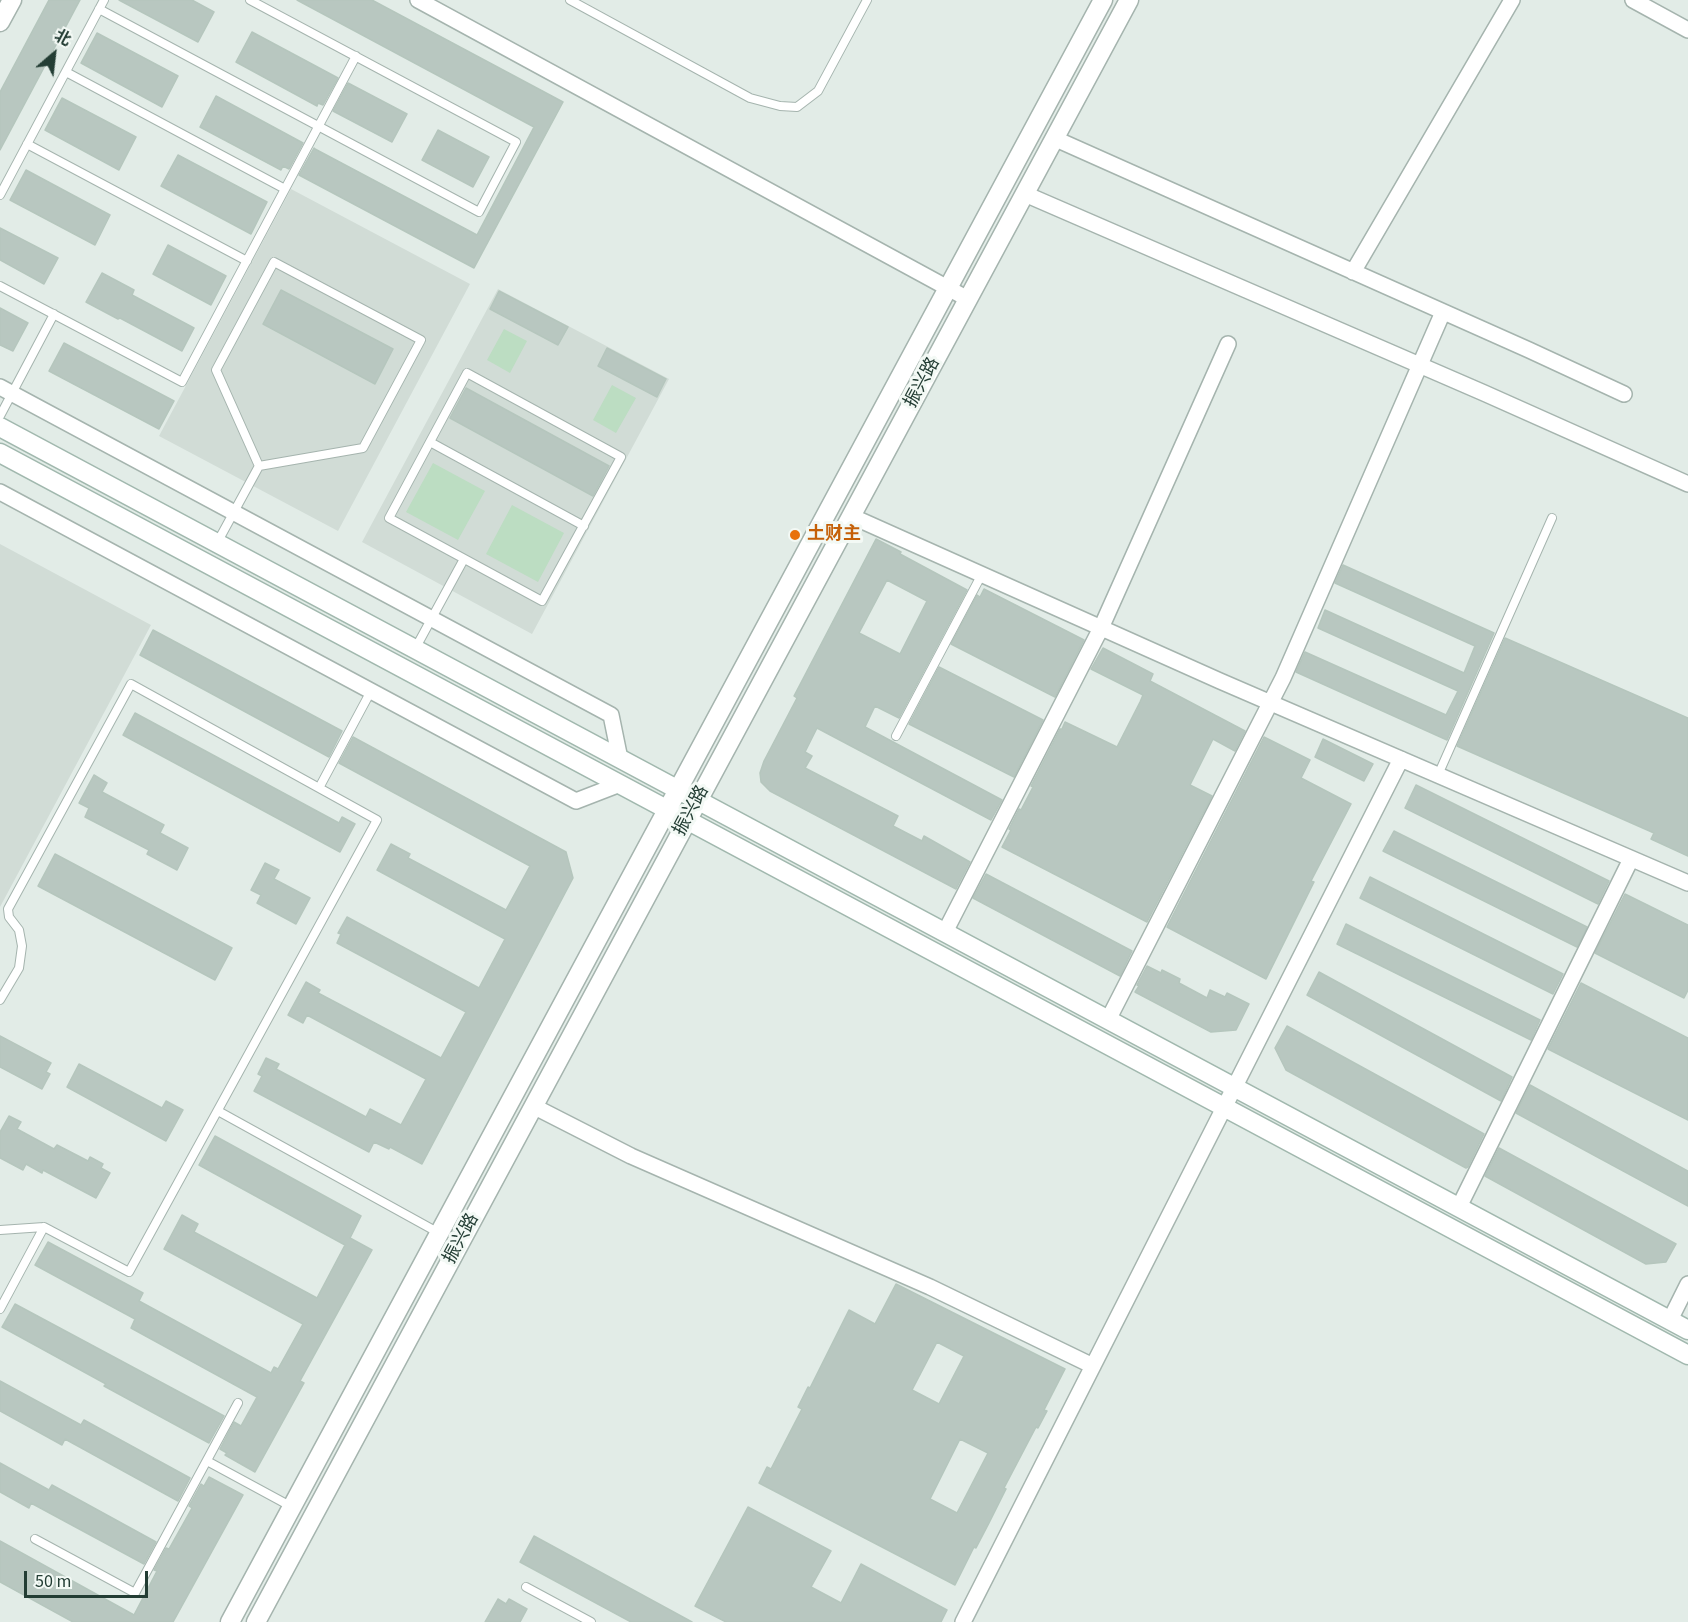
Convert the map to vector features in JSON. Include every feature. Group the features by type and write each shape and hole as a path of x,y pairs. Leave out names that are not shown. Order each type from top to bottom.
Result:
{"main road":[{"path":"0,22 12,0"},
{"name":"振兴路","path":"230,1622 1103,0"},
{"name":"振兴路","path":"256,1622 1129,0"},
{"path":"0,427 1688,1330"},
{"path":"0,453 1688,1355"}],"street":[{"path":"418,0 968,299"},
{"path":"1353,272 1512,0"},
{"path":"1633,0 1688,30"},
{"path":"1058,140 1624,394"},
{"path":"1025,194 1618,451 1688,484"},
{"path":"1108,1020 1283,678 1443,312"},
{"path":"945,932 1101,628 1228,344"},
{"path":"6,390 611,715 620,759"},
{"path":"0,492 576,801 620,784"},
{"path":"851,516 1271,703 1688,883"},
{"path":"963,1622 1401,759"},
{"path":"1459,1207 1631,859"},
{"path":"533,1106 572,1128 631,1156 930,1287 1093,1366"},
{"path":"1670,1320 1688,1284"}],"lane":[{"path":"0,195 104,0"},
{"path":"99,9 479,212 516,142 250,0"},
{"path":"570,0 750,98 780,106 797,107 818,91 867,0"},
{"path":"0,286 182,382 356,56"},
{"path":"66,72 285,189"},
{"path":"27,144 247,261"},
{"path":"274,262 421,340 363,448 259,466 216,370 274,262"},
{"path":"0,416 6,390 54,314"},
{"path":"467,373 621,457 542,602 389,518 430,442 467,373"},
{"path":"430,442 584,526"},
{"path":"217,543 259,466"},
{"path":"1438,775 1552,519"},
{"path":"415,649 464,559"},
{"path":"896,736 982,574"},
{"path":"0,1000 19,968 22,946 19,930 9,917 9,909 131,684 377,820 129,1272 44,1227 0,1230"},
{"path":"319,788 371,691"},
{"path":"218,1111 439,1233"},
{"path":"0,1309 44,1227"},
{"path":"35,1539 135,1593 238,1403"},
{"path":"207,1461 292,1507"},
{"path":"526,1587 591,1622"}],"shaded area":[{"path":"291,189 470,284 338,531 159,436"},
{"path":"498,289 669,379 532,634 362,542"},
{"path":"0,544 151,625 0,907"}],"green space":[{"path":"504,329 527,341 510,373 487,360"},
{"path":"612,385 636,398 616,433 593,420"},
{"path":"433,463 485,491 458,540 406,512"},
{"path":"512,505 564,533 538,582 486,554"}],"building":[{"path":"49,0 80,0 0,150 0,92"},
{"path":"119,0 192,0 214,12 198,42"},
{"path":"297,0 372,0 563,102 474,268 299,175 314,148 477,235 534,127"},
{"path":"252,32 338,78 323,105 318,103 317,106 236,62"},
{"path":"97,33 178,76 162,107 81,63"},
{"path":"348,83 407,114 392,142 333,111"},
{"path":"216,96 303,143 289,169 283,166 281,170 200,127"},
{"path":"62,98 136,137 119,170 45,130"},
{"path":"438,130 489,157 473,187 422,160"},
{"path":"178,155 267,202 251,234 161,186"},
{"path":"26,170 110,215 95,245 10,200"},
{"path":"0,228 58,258 44,284 0,260"},
{"path":"168,245 226,276 211,305 153,274"},
{"path":"102,273 134,290 132,295 194,328 182,351 86,302"},
{"path":"281,290 393,349 375,384 263,324"},
{"path":"499,291 568,327 558,345 490,309"},
{"path":"0,308 28,323 13,351 0,345"},
{"path":"64,343 174,401 159,429 49,371"},
{"path":"607,348 666,379 657,397 598,366"},
{"path":"466,388 609,466 593,496 450,418"},
{"path":"876,539 967,590 899,718 875,706 865,727 1002,800 991,820 817,728 805,752 812,756 805,768 898,816 893,826 922,841 924,836 970,862 956,889 770,791 761,782 760,773 764,761 797,698 794,696","holes":["887,580 927,601 900,654 859,633"]},
{"path":"1343,565 1494,633 1447,740 1296,672 1305,652 1446,715 1458,691 1318,628 1325,610 1464,673 1475,646 1335,583"},
{"path":"984,589 1084,640 1055,697 951,644 977,595 980,597"},
{"path":"153,630 342,731 329,757 140,655"},
{"path":"1505,638 1688,718 1688,856 1651,839 1654,833 1457,746"},
{"path":"1103,648 1153,674 1150,681 1245,731 1235,751 1213,739 1190,785 1212,796 1147,922 1002,847 1019,809 1021,810 1065,722 1117,747 1140,702 1143,695 1091,669"},
{"path":"939,667 1043,720 1014,777 909,724"},
{"path":"135,713 339,823 342,817 355,824 340,852 123,735"},
{"path":"353,737 566,852 573,878 422,1164 390,1147 389,1149 374,1142 369,1152 254,1091 262,1076 258,1074 266,1058 279,1064 276,1069 366,1117 370,1109 401,1125 426,1079 307,1015 303,1023 288,1015 306,982 320,990 318,993 441,1058 466,1012 337,943 341,934 338,933 347,917 479,988 505,939 377,870 391,844 410,854 408,858 506,910 530,866 339,763"},
{"path":"1264,737 1310,760 1301,778 1351,804 1311,881 1314,882 1266,979 1167,927"},
{"path":"1323,739 1373,764 1364,781 1315,757"},
{"path":"94,775 107,783 102,792 164,825 160,833 188,848 177,870 147,854 149,850 85,817 89,808 79,803"},
{"path":"1416,785 1609,881 1598,904 1405,808"},
{"path":"1394,831 1587,927 1577,947 1383,851"},
{"path":"55,854 232,948 215,980 38,886"},
{"path":"265,863 279,870 274,879 310,898 296,924 257,903 261,895 251,890"},
{"path":"986,874 1132,951 1120,976 973,898"},
{"path":"1370,877 1563,974 1553,994 1360,898"},
{"path":"1625,894 1688,925 1688,990 1684,998 1595,953"},
{"path":"1346,924 1540,1020 1531,1040 1337,944"},
{"path":"1147,966 1180,979 1179,983 1207,998 1210,990 1225,997 1227,993 1249,1004 1236,1030 1211,1032 1135,992"},
{"path":"1319,972 1512,1077 1501,1101 1307,995"},
{"path":"1581,983 1688,1038 1688,1120 1548,1049"},
{"path":"1287,1026 1484,1134 1468,1167 1466,1168 1286,1070 1275,1048"},
{"path":"0,1036 51,1063 46,1072 50,1074 42,1089 0,1067"},
{"path":"79,1064 162,1108 166,1101 183,1110 166,1141 67,1087"},
{"path":"1530,1085 1688,1171 1688,1206 1516,1113"},
{"path":"9,1116 21,1122 17,1129 54,1149 57,1145 88,1161 90,1157 103,1164 101,1168 110,1173 96,1198 43,1170 42,1173 26,1164 23,1170 0,1158 0,1132"},
{"path":"215,1136 361,1216 350,1238 372,1250 300,1381 304,1383 255,1472 225,1455 227,1453 220,1449 234,1422 241,1426 257,1397 131,1328 135,1319 35,1265 48,1242 143,1293 139,1301 271,1373 274,1367 278,1369 303,1324 164,1249 182,1215 198,1224 194,1232 317,1298 345,1245 199,1165"},
{"path":"1499,1148 1676,1244 1666,1262 1646,1264 1485,1176"},
{"path":"896,1284 1065,1369 1044,1410 1047,1411 1038,1428 1036,1427 1004,1488 1006,1489 989,1523 955,1585 759,1483 767,1467 771,1469 802,1409 798,1407 849,1310 875,1324","holes":["937,1342 964,1356 939,1404 912,1390","960,1439 988,1453 957,1513 930,1499"]},
{"path":"15,1304 224,1416 209,1443 2,1327"},
{"path":"0,1381 81,1425 84,1420 190,1478 178,1501 65,1439 62,1445 0,1411"},
{"path":"0,1463 49,1490 52,1485 156,1542 144,1564 31,1503 29,1508 0,1492"},
{"path":"209,1477 243,1495 173,1622 73,1622 0,1582 0,1541 134,1615 157,1571 154,1570 166,1548 169,1549 192,1508 189,1506 201,1484 204,1486"},
{"path":"748,1507 831,1551 811,1587 841,1603 861,1564 947,1610 941,1622 726,1622 695,1606"},
{"path":"534,1536 692,1622 631,1622 520,1562"},
{"path":"498,1599 506,1604 509,1599 527,1609 520,1622 485,1622"}],"place":[{"name":"土财主","path":"795,535"}]}
